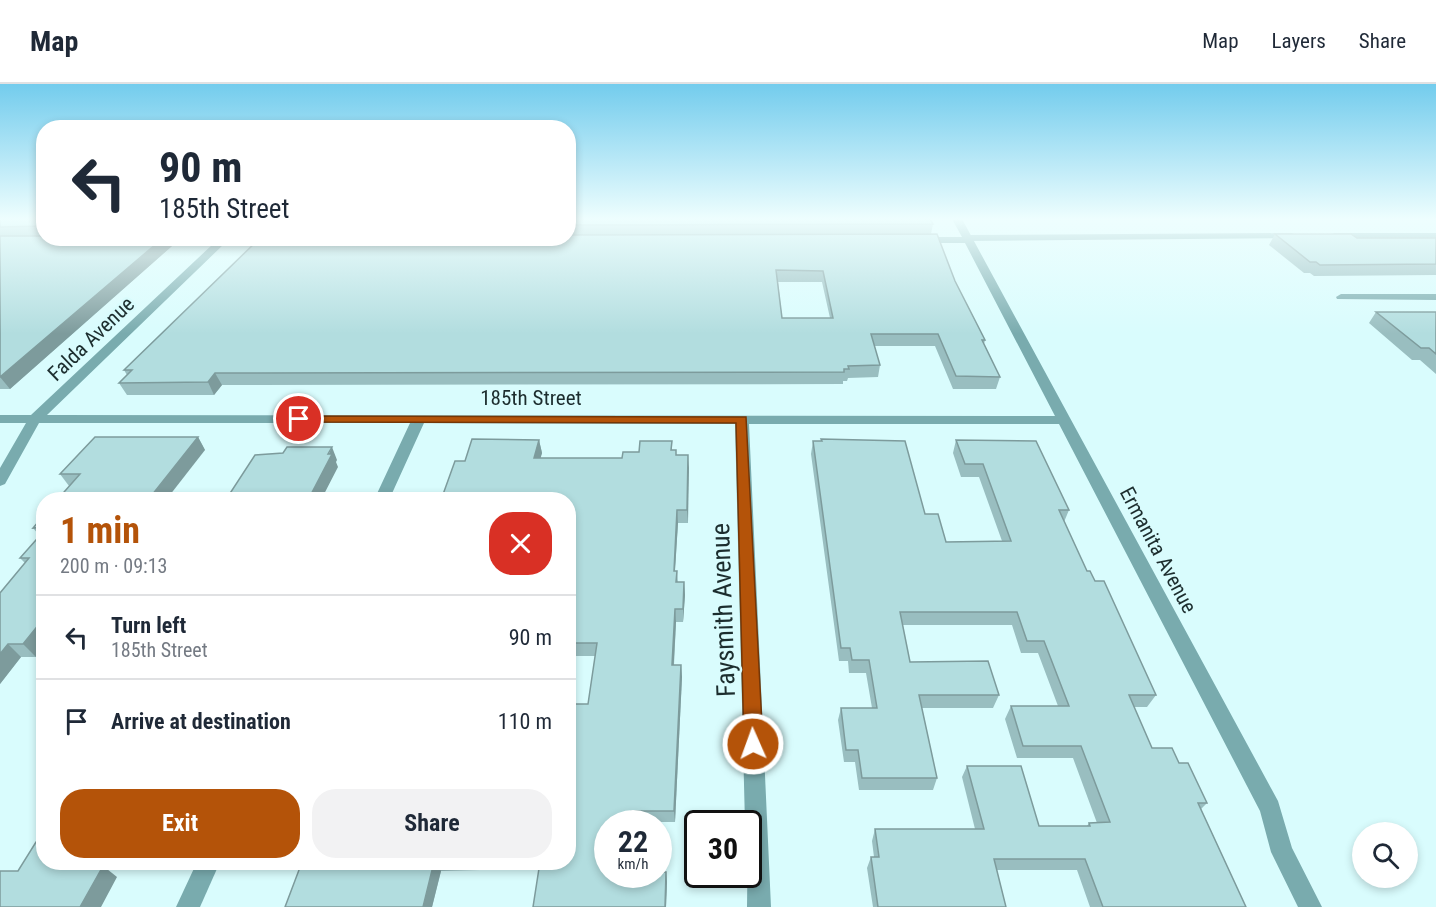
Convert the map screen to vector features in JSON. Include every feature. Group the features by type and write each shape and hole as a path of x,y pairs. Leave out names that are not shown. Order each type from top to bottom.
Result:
{"street":[{"name":"Falda Avenue","path":"0,481 35,419 205,257"},
{"name":"Ermanita Avenue","path":"977,257 1270,808 1282,852 1310,907"},
{"path":"1341,297 1436,297"},
{"name":"185th Street","path":"0,419 1063,420"},
{"path":"385,492 419,419"},
{"name":"Faysmith Avenue","path":"742,419 759,907"},
{"path":"188,907 205,870"}],"building":[{"path":"0,257 140,257 0,377"},
{"path":"240,257 946,257 1000,377 956,376 938,334 871,334 880,365 848,366 849,369 844,369 844,372 215,373 208,382 119,383 132,370 124,370","holes":["776,270 823,271 833,318 782,318"]},
{"path":"1304,257 1436,257 1436,264 1320,265"},
{"path":"1376,312 1436,312 1436,354 1429,348 1421,348"},
{"path":"95,437 198,437 154,492 64,492 80,474 60,474"},
{"path":"472,439 539,440 534,458 622,458 623,452 639,452 640,441 672,441 671,450 676,450 676,455 688,455 687,510 677,510 674,571 677,571 676,582 684,582 683,609 675,609 672,665 681,665 674,811 594,810 594,888 666,888 665,907 533,907 539,870 576,870 576,704 588,704 597,643 576,643 576,492 444,492 455,461 465,461"},
{"path":"821,439 905,441 925,514 938,514 946,542 1011,541 983,464 965,464 956,440 1036,441 1069,510 1059,510 1087,571 1090,571 1095,581 1104,581 1156,695 1129,695 1152,748 1172,748 1179,763 1188,763 1207,803 1198,803 1246,907 1103,907 1085,859 994,859 1006,907 878,907 871,857 879,857 875,829 984,829 967,766 1021,766 1039,826 1090,826 1089,823 1110,822 1081,746 1023,746 1011,706 1069,706 1044,641 1027,641 1017,612 900,612 910,662 988,661 999,695 919,695 937,778 862,778 858,750 846,750 841,708 877,708 869,660 852,660 850,648 841,648 813,441 822,441"},
{"path":"287,447 332,447 328,454 332,454 312,492 231,492 255,455 283,453"},
{"path":"36,540 36,628 23,644 8,644 0,654 0,593 29,558 20,558"},
{"path":"36,842 36,870 101,870 80,907 0,907 0,871 18,871"},
{"path":"299,870 432,870 423,907 285,907"}],"route":[{"path":"299,419 742,419 753,744"}]}
